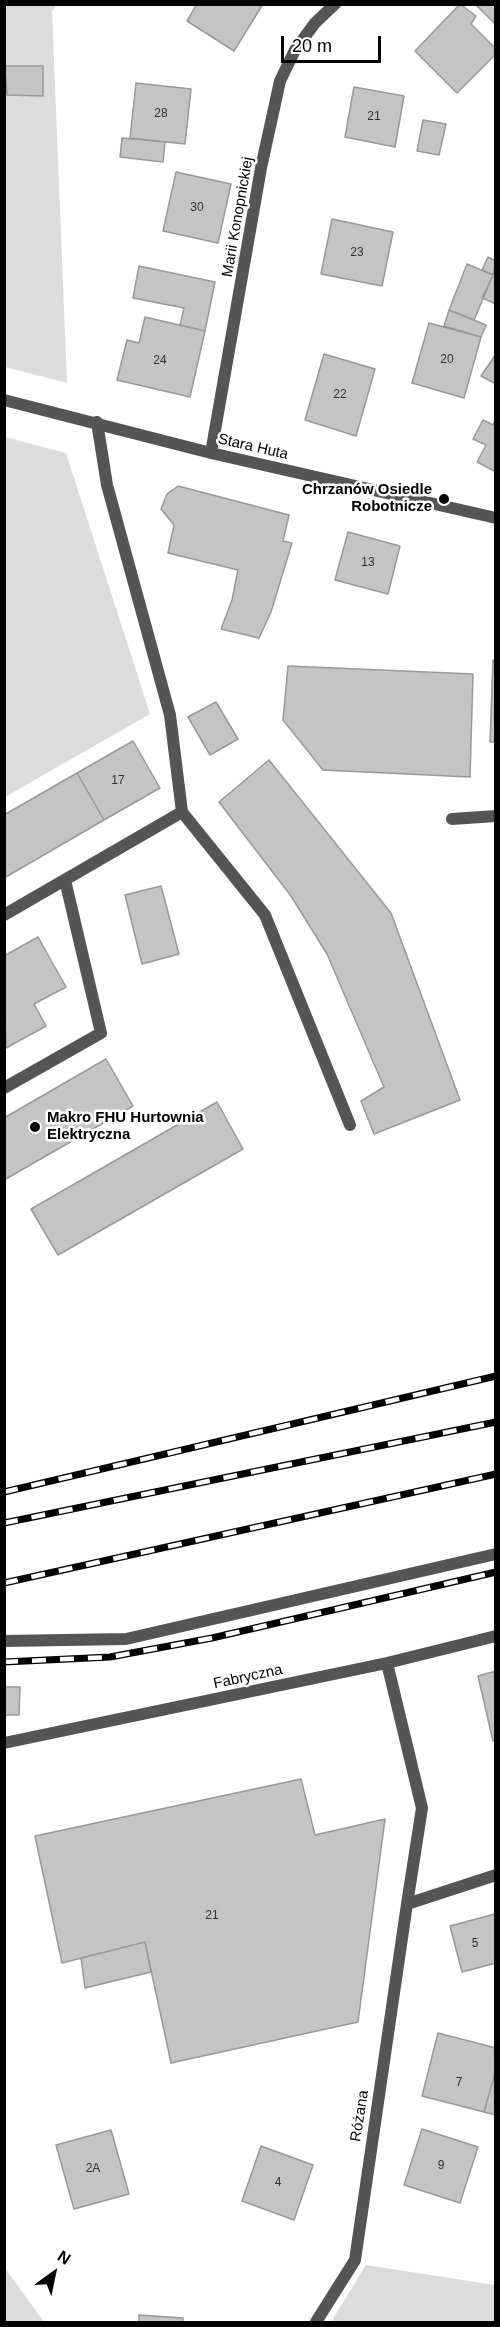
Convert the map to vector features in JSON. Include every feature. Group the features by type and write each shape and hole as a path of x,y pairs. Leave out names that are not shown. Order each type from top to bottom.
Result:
{"street":[{"name":"Marii Konopnickiej","path":"212,453 261,168 280,81 295,50 315,23 335,4"},
{"name":"Stara Huta","path":"4,400 212,453 495,518"},
{"path":"97,422 107,485 170,715 182,812 265,915 350,1125"},
{"path":"4,915 182,812"},
{"path":"452,819 495,816"},
{"path":"4,1088 101,1033 65,880"},
{"path":"4,1641 126,1639 495,1554"},
{"name":"Fabryczna","path":"4,1743 387,1664 495,1636"},
{"name":"Różana","path":"316,2322 355,2260 422,1808 387,1664"},
{"path":"407,1904 495,1875"}],"shaded area":[{"path":"5,5 56,5 52,11 67,383 5,367"},
{"path":"5,437 66,453 150,714 5,797"},
{"path":"366,2265 495,2285 495,2322 331,2322"},
{"path":"5,2268 44,2322 5,2322"}],"building":[{"path":"197,4 263,4 234,51 187,21"},
{"path":"460,4 476,16 471,24 496,49 496,54 457,93 415,51"},
{"path":"475,4 496,4 496,25"},
{"path":"5,66 43,66 43,96 7,95"},
{"path":"136,83 191,89 185,144 130,138"},
{"path":"354,87 404,96 395,147 345,137"},
{"path":"423,120 446,124 439,155 417,151"},
{"path":"122,138 165,142 163,162 120,157"},
{"path":"176,172 231,184 218,243 163,231"},
{"path":"332,219 393,232 382,286 321,274"},
{"path":"488,257 496,261 493,275 482,270"},
{"path":"467,264 493,275 474,320 449,310"},
{"path":"139,266 215,282 205,331 180,325 184,308 133,298"},
{"path":"496,269 496,304 482,298"},
{"path":"449,310 486,325 481,337 444,326"},
{"path":"145,317 205,331 190,397 117,380 127,340 139,343"},
{"path":"429,323 481,337 464,398 412,383"},
{"path":"324,354 375,369 356,436 305,420"},
{"path":"496,354 496,384 481,376"},
{"path":"483,420 493,425 496,420 496,472 477,462 486,445 473,439"},
{"path":"178,486 289,515 283,541 292,543 271,612 259,638 221,629 232,600 238,570 168,553 174,525 161,509 167,494"},
{"path":"348,532 400,546 388,594 335,580"},
{"path":"493,660 496,660 496,742 490,742"},
{"path":"288,666 473,674 470,777 323,770 283,720"},
{"path":"216,702 238,739 210,755 188,717"},
{"path":"133,741 160,788 104,820 77,773"},
{"path":"269,760 391,913 460,1100 374,1134 361,1101 384,1087 327,954 291,896 219,802"},
{"path":"77,773 104,820 4,878 4,815"},
{"path":"161,886 179,954 142,964 125,895"},
{"path":"38,937 66,987 34,1004 46,1026 6,1048 4,956"},
{"path":"106,1059 133,1106 4,1180 4,1118"},
{"path":"217,1102 243,1149 58,1255 31,1209"},
{"path":"496,1671 496,1740 493,1741 478,1676"},
{"path":"4,1687 20,1687 19,1715 4,1715"},
{"path":"301,1779 315,1835 385,1819 358,2022 171,2063 145,1942 62,1963 35,1836"},
{"path":"495,1914 496,1963 462,1972 450,1926"},
{"path":"145,1942 151,1972 85,1988 81,1958"},
{"path":"438,2033 496,2048 496,2070 484,2112 422,2096"},
{"path":"496,2070 496,2115 484,2112"},
{"path":"422,2129 478,2147 460,2203 404,2185"},
{"path":"111,2130 129,2194 74,2209 56,2145"},
{"path":"261,2146 313,2165 294,2220 242,2201"},
{"path":"139,2315 183,2318 183,2322 139,2322"}],"railway":[{"path":"4,1492 496,1376"},
{"path":"4,1523 496,1422"},
{"path":"4,1583 496,1474"},
{"path":"4,1662 110,1657 212,1638 496,1572"}],"place":[{"name":"Chrzanów Osiedle Robotnicze","path":"444,499"},
{"name":"Makro FHU Hurtownia Elektryczna","path":"35,1127"}]}
